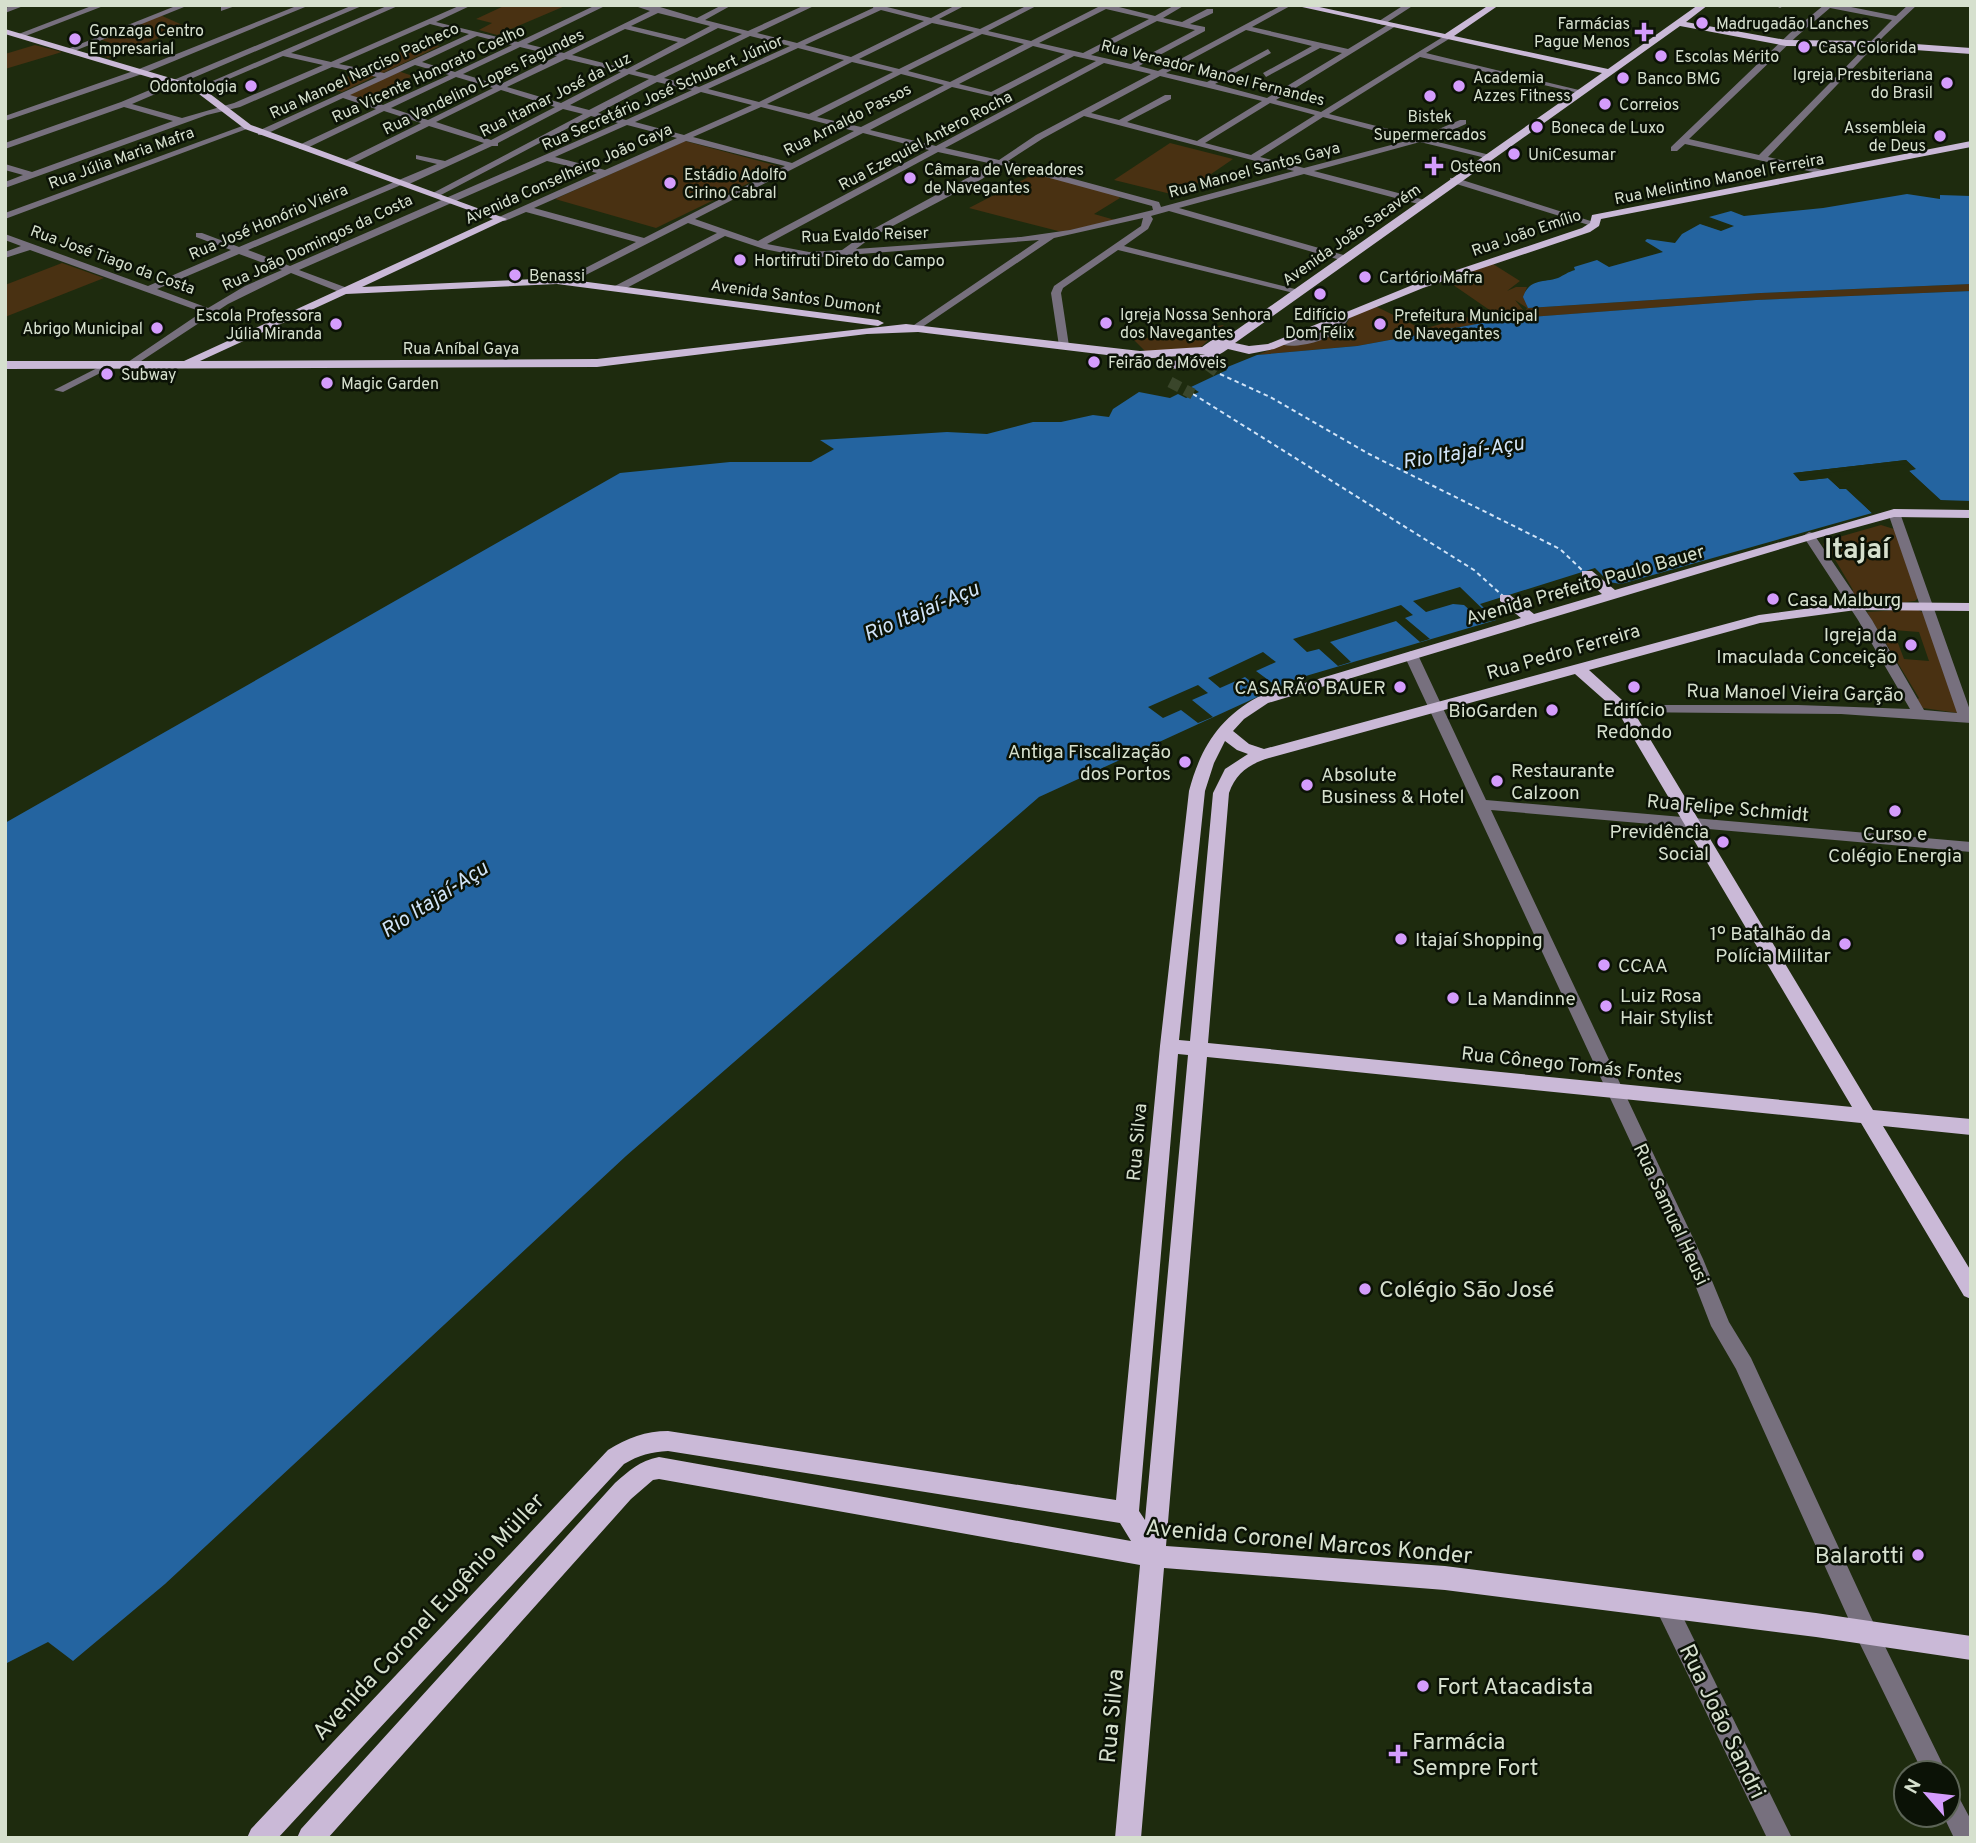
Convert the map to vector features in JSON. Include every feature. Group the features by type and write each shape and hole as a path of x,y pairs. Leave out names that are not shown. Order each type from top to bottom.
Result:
{"main road":[{"path":"1297,5 1324,8 1392,26 1606,71"},
{"path":"1446,37 1495,5"},
{"name":"Avenida João Sacavém","path":"1125,353 1172,370 1205,363 1224,344 1606,71 1704,5"},
{"path":"1678,23 1786,43 1872,44 1971,51"},
{"path":"6,31 198,89 213,96 223,110 248,127 502,219"},
{"name":"Rua Melintino Manoel Ferreira","path":"1595,221 1971,144"},
{"name":"Avenida Conselheiro João Gaya","path":"184,364 502,219"},
{"name":"Rua João Emílio","path":"1224,344 1250,350 1281,342 1478,264 1586,230 1595,221"},
{"name":"Avenida Santos Dumont","path":"346,291 507,282 566,282 915,329 1125,353 1194,352 1205,350 1219,340 1238,334"},
{"path":"833,335 843,318"},
{"name":"Rua Aníbal Gaya","path":"5,365 597,363 833,335 915,329"},
{"name":"Avenida Prefeito Paulo Bauer","path":"1223,731 1237,715 1263,700 1809,537 1895,513 1971,514"},
{"path":"1587,574 1614,596"},
{"path":"1505,598 1532,620"},
{"name":"Rua Pedro Ferreira","path":"1263,754 1742,623 1856,606 1971,607"},
{"path":"1578,668 1623,709 1971,1290"},
{"path":"1223,731 1243,747 1263,754"},
{"name":"Rua Silva","path":"1127,1514 1170,1046 1197,791 1207,762 1223,731"},
{"name":"Rua Silva","path":"1128,1838 1221,793 1224,780 1233,769 1263,754"},
{"name":"Rua Cônego Tomás Fontes","path":"1170,1046 1971,1127"},
{"name":"Avenida Coronel Marcos Konder","path":"645,1442 668,1441 1127,1514"},
{"name":"Avenida Coronel Eugênio Müller","path":"260,1838 616,1457 645,1442"},
{"name":"Avenida Coronel Marcos Konder","path":"313,1837 623,1490 647,1471 671,1469 1153,1556 1445,1578 1665,1605 1971,1648"},
{"path":"1127,1514 1153,1556"}],"street":[{"path":"5,11 22,5"},
{"path":"20,35 102,5"},
{"path":"163,5 181,7"},
{"path":"224,9 234,5"},
{"path":"5,119 142,71 306,5"},
{"path":"5,146 124,104 359,5"},
{"path":"198,89 396,5"},
{"path":"5,185 183,121 223,110 468,5"},
{"name":"Rua Vicente Honorato Coelho","path":"302,147 603,5"},
{"path":"636,5 992,95 1073,53"},
{"name":"Rua Vandelino Lopes Fagundes","path":"347,163 669,5"},
{"path":"697,21 728,5"},
{"path":"434,194 656,79 812,5"},
{"name":"Rua Vereador Manoel Fernandes","path":"867,5 1132,66 1487,156"},
{"name":"Avenida Conselheiro João Gaya","path":"502,219 759,104 962,5"},
{"path":"810,117 1034,5"},
{"path":"1084,55 1181,5"},
{"path":"842,254 869,235 979,177 1039,137 1163,74 1288,5"},
{"path":"1380,23 1410,5"},
{"path":"1674,149 1829,5 1898,19"},
{"path":"1762,158 1913,5"},
{"path":"1104,6 1202,29 1132,66"},
{"name":"Rua Arnaldo Passos","path":"566,282 1104,6"},
{"path":"69,50 181,7"},
{"name":"Rua Secretário José Schubert Júnior","path":"447,199 703,91 883,7"},
{"path":"1184,24 1210,11"},
{"path":"737,31 773,12"},
{"path":"429,22 937,149 1055,174 1156,204 1158,212"},
{"name":"Rua Itamar José da Luz","path":"401,183 491,143 716,26"},
{"path":"1197,144 1392,26"},
{"path":"625,27 686,42"},
{"path":"1247,28 1349,52"},
{"path":"235,33 246,37"},
{"name":"Rua Manoel Narciso Pacheco","path":"261,132 478,33"},
{"path":"1252,158 1446,37"},
{"path":"257,40 268,43"},
{"path":"1266,75 1319,45"},
{"path":"1208,85 1268,51"},
{"path":"282,53 384,76"},
{"path":"1419,54 1579,91"},
{"name":"Rua Ezequiel Antero Rocha","path":"759,244 1104,60"},
{"path":"414,62 590,114 791,165"},
{"path":"342,95 491,143 606,173"},
{"path":"1120,123 1168,97"},
{"path":"124,104 183,121"},
{"path":"1085,114 1422,202"},
{"name":"Rua Manoel Santos Gaya","path":"1051,237 1170,209 1304,172 1421,139 1463,122"},
{"name":"Rua Júlia Maria Mafra","path":"5,216 248,127"},
{"path":"1685,141 1719,151 1824,173"},
{"path":"419,157 447,164"},
{"path":"5,167 32,175"},
{"path":"1453,180 1595,221"},
{"name":"Rua José Honório Vieira","path":"149,289 401,183"},
{"name":"Rua João Domingos da Costa","path":"132,364 239,293 447,199"},
{"path":"524,209 643,241"},
{"path":"1170,209 1344,258"},
{"path":"1064,346 1056,293 1059,286 1145,227 1148,219 1145,215"},
{"name":"Rua Evaldo Reiser","path":"685,219 759,244 803,254 842,254 1051,237"},
{"path":"617,289 723,233"},
{"path":"199,236 346,291"},
{"name":"Rua José Tiago da Costa","path":"5,237 210,312"},
{"path":"915,329 1051,237"},
{"path":"5,255 30,246"},
{"path":"1117,247 1298,291"},
{"path":"59,390 113,364"},
{"path":"1895,513 1925,605 1968,719"},
{"path":"1809,537 1856,606 1920,715"},
{"name":"Rua Samuel Heusi","path":"1411,655 1694,1259 1721,1326 1744,1364 1867,1634 1928,1759"},
{"name":"Rua Manoel Vieira Garção","path":"1623,709 1920,715 1968,719"},
{"name":"Rua Felipe Schmidt","path":"1482,804 1971,847"},
{"name":"Rua João Sandri","path":"1665,1605 1780,1838"}],"shaded area":[{"path":"506,5 565,6 497,35 479,30 492,23 476,19"},
{"path":"160,15 187,27 108,58 103,55 115,50 110,47 113,44 99,39"},
{"path":"422,42 440,46 381,74 361,70"},
{"path":"35,45 62,52 5,69 5,54"},
{"path":"398,71 413,76 361,100 344,95"},
{"path":"358,72 376,76 342,92 324,87"},
{"name":"Estádio Adolfo Cirino Cabral","path":"685,141 782,167 656,228 555,199"},
{"path":"1170,143 1233,159 1179,196 1114,180"},
{"path":"1036,173 1117,195 1120,198 1094,214 1115,220 1062,232 969,208"},
{"path":"62,263 104,278 5,317 5,285"},
{"path":"1493,264 1520,281 1507,291 1516,287 1527,287 1525,292 1528,308 1761,293 1971,284 1971,291 1756,300 1532,317 1525,312 1527,308 1515,300 1524,311 1497,314 1504,319 1357,346 1257,355 1284,344 1315,342 1343,330 1351,316 1375,306 1422,329 1491,311 1446,280"},
{"path":"1224,325 1201,347 1146,352 1134,340"},
{"path":"1881,525 1894,529 1918,598 1915,601 1880,603 1856,597 1830,551 1823,545 1825,541"},
{"path":"1916,609 1924,613 1958,713 1923,708 1867,612","holes":["1893,630 1919,632 1929,661 1904,659"]}],"water":[{"path":"1907,194 1940,199 1940,195 1971,196 1971,284 1761,293 1528,308 1523,297 1533,284 1558,278 1575,270 1574,267 1597,260 1609,267 1663,252 1645,241 1647,239 1675,243 1682,234 1700,224 1721,231 1734,226 1709,217 1731,211 1744,216 1823,208"},
{"name":"Rio Itajaí-Açu","path":"1971,291 1971,501 1940,500 1908,470 1915,469 1906,460 1794,473 1801,481 1828,478 1840,489 1846,488 1872,513 1621,584 1609,582 1595,568 1480,604 1496,620 1299,678 1039,797 626,1156 165,1584 73,1661 48,1642 5,1664 5,823 620,473 730,462 811,462 834,449 820,440 947,432 987,434 1033,422 1061,422 1093,415 1109,417 1113,409 1139,392 1170,398 1178,394 1186,398 1199,392 1191,387 1227,370 1225,368 1257,355 1357,346 1504,319 1756,300"}],"pier":[{"path":"1906,460 1916,469 1909,471 1944,503 1938,502 1905,473 1908,467 1905,464 1800,476 1830,474 1841,485 1849,486 1874,511 1872,513 1846,489 1840,489 1828,478 1800,481 1793,473"},
{"path":"1460,587 1494,620 1484,623 1464,605 1453,604 1426,612 1413,601"},
{"path":"1401,605 1413,615 1405,618 1430,639 1420,642 1396,621 1330,642 1351,662 1338,666 1319,649 1307,652 1293,639"},
{"path":"1263,652 1276,662 1256,671 1278,687 1265,693 1245,677 1220,688 1208,678"},
{"path":"1198,685 1208,693 1192,700 1213,717 1198,723 1181,710 1163,718 1148,707"}],"ferry route":[{"path":"1220,374 1270,397 1369,454 1560,549 1583,571"},
{"path":"1193,394 1474,570 1503,596"}],"tunnel":[{"path":"1208,365 1220,374"},
{"path":"1170,382 1193,394"}],"place":[{"name":"Madrugadão Lanches","path":"1702,23"},
{"name":"Farmácias Pague Menos","path":"1644,32"},
{"name":"Gonzaga Centro Empresarial","path":"75,39"},
{"name":"Casa Colorida","path":"1804,47"},
{"name":"Escolas Mérito","path":"1661,56"},
{"name":"Banco BMG","path":"1623,78"},
{"name":"Igreja Presbiteriana do Brasil","path":"1947,83"},
{"name":"Odontologia","path":"251,86"},
{"name":"Academia Azzes Fitness","path":"1459,86"},
{"name":"Bistek Supermercados","path":"1430,96"},
{"name":"Correios","path":"1605,104"},
{"name":"Boneca de Luxo","path":"1537,127"},
{"name":"Assembleia de Deus","path":"1940,136"},
{"name":"UniCesumar","path":"1514,154"},
{"name":"Osteon","path":"1434,166"},
{"name":"Câmara de Vereadores de Navegantes","path":"910,178"},
{"name":"Estádio Adolfo Cirino Cabral","path":"670,183"},
{"name":"Hortifruti Direto do Campo","path":"740,260"},
{"name":"Benassi","path":"515,275"},
{"name":"Cartório Mafra","path":"1365,277"},
{"name":"Edifício Dom Félix","path":"1320,294"},
{"name":"Igreja Nossa Senhora dos Navegantes","path":"1106,323"},
{"name":"Escola Professora Júlia Miranda","path":"336,324"},
{"name":"Prefeitura Municipal de Navegantes","path":"1380,324"},
{"name":"Abrigo Municipal","path":"157,328"},
{"name":"Feirão de Móveis","path":"1094,362"},
{"name":"Subway","path":"107,374"},
{"name":"Magic Garden","path":"327,383"},
{"name":"Casa Malburg","path":"1773,599"},
{"name":"Igreja da Imaculada Conceição","path":"1911,645"},
{"name":"CASARÃO BAUER","path":"1400,687"},
{"name":"Edifício Redondo","path":"1634,687"},
{"name":"BioGarden","path":"1552,710"},
{"name":"Antiga Fiscalização dos Portos","path":"1185,762"},
{"name":"Restaurante Calzoon","path":"1497,781"},
{"name":"Absolute Business & Hotel","path":"1307,785"},
{"name":"Curso e Colégio Energia","path":"1895,811"},
{"name":"Previdência Social","path":"1723,842"},
{"name":"Itajaí Shopping","path":"1401,939"},
{"name":"1º Batalhão da Polícia Militar","path":"1845,944"},
{"name":"CCAA","path":"1604,965"},
{"name":"La Mandinne","path":"1453,998"},
{"name":"Luiz Rosa Hair Stylist","path":"1606,1006"},
{"name":"Colégio São José","path":"1365,1289"},
{"name":"Balarotti","path":"1918,1555"},
{"name":"Fort Atacadista","path":"1423,1686"},
{"name":"Farmácia Sempre Fort","path":"1398,1754"}],"district":[{"name":"Itajaí","path":"1857,548"}]}
